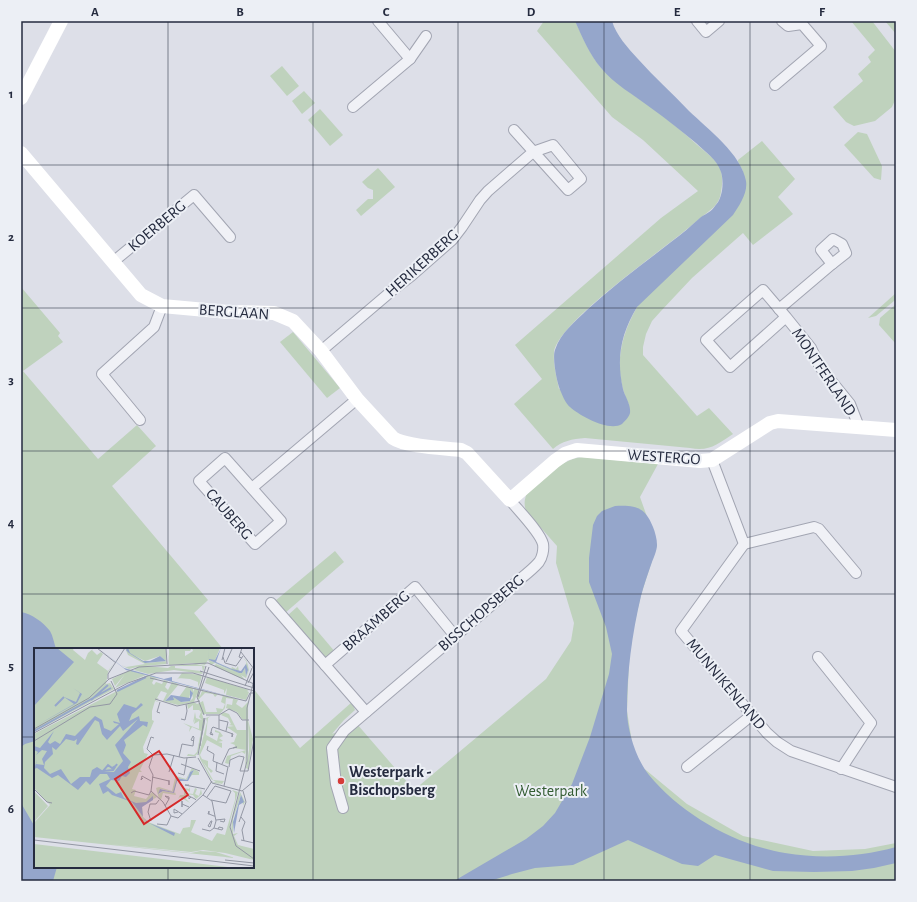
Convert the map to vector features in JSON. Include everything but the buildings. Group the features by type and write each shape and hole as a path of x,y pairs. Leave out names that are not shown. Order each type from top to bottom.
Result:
{"street":[{"path":"21,98 61,21"},
{"path":"378,21 410,60"},
{"path":"697,21 706,32 719,21"},
{"path":"775,86 821,46 802,24 788,26 782,21"},
{"path":"353,107 410,60 426,36"},
{"name":"HERIKERBERG","path":"321,351 452,240 484,195 533,152 553,146 581,179 568,190 533,152 514,130"},
{"name":"BERGLAAN","path":"21,154 141,295 162,306 228,312 274,313 293,321 321,351 357,398 393,438 398,442 461,450 467,453 510,500"},
{"name":"KOERBERG","path":"113,262 194,195 230,237"},
{"path":"779,309 832,264"},
{"name":"MONTFERLAND","path":"786,317 730,367 706,340 763,290 786,317 811,348 820,367 850,404 859,427"},
{"path":"140,420 102,374 154,326 162,306"},
{"path":"252,488 357,398"},
{"name":"WESTERGO","path":"510,500 560,457 577,450 700,461 712,460 770,423 778,421 896,430"},
{"name":"CAUBERG","path":"226,458 252,488 281,521 255,544 199,481 226,458"},
{"path":"712,460 744,544 814,527 819,529 856,573"},
{"name":"BISSCHOPSBERG","path":"343,808 336,784 332,748 344,731 500,598 539,562 543,544 535,530 510,500"},
{"name":"MUNNIKENLAND","path":"744,544 681,631 767,733 783,746 791,751 841,769 895,785"},
{"name":"BRAAMBERG","path":"325,665 415,587 455,636"},
{"path":"271,603 366,712"},
{"path":"818,657 871,723 841,769"},
{"path":"688,767 752,715"}],"green space":[{"path":"544,21 575,21 590,52 602,69 622,87 672,123 712,157 719,166 722,181 719,201 713,207 685,231 617,284 574,322 560,339 554,353 559,389 629,405 621,380 620,355 622,343 631,319 637,307 743,171 738,160 762,141 795,179 778,197 793,214 753,245 743,233 692,278 652,321 646,334 643,355 697,416 709,408 733,434 723,441 708,448 697,449 585,438 568,441 553,449 514,404 542,379 515,345 661,218 698,191 643,140 612,117 537,31"},
{"path":"851,21 872,21 896,52 896,98 892,107 875,121 854,126 846,122 833,107 863,81 858,74 871,62 868,57 875,50"},
{"path":"885,21 896,21 896,34"},
{"path":"282,66 299,86 287,96 270,76"},
{"path":"304,91 315,103 302,114 292,101"},
{"path":"320,109 343,135 330,146 308,120"},
{"path":"858,132 867,134 882,166 881,180 874,178 844,145"},
{"path":"378,168 395,187 361,216 356,210 368,199 373,199 373,190 368,188 362,182"},
{"name":"Westerpark","path":"21,287 60,333 58,336 63,342 23,371 98,459 137,425 156,446 112,486 208,600 194,613 222,648 34,648 34,868 254,868 254,689 300,748 352,702 355,710 332,734 357,724 414,790 546,679 571,641 574,623 556,563 557,546 526,511 525,498 527,493 552,471 566,462 582,457 658,464 640,497 657,545 641,595 634,626 629,660 627,711 635,761 687,804 743,836 813,851 865,849 896,843 896,881 21,881"},
{"path":"896,293 896,299 894,301 876,316 868,318"},
{"path":"896,304 896,344 879,325 880,318"},
{"path":"293,332 340,388 327,398 280,342"},
{"path":"335,551 344,562 285,613 275,601"},
{"path":"297,607 336,653 324,659 287,616"}],"water":[{"path":"575,21 612,21 619,36 626,46 650,72 731,152 743,171 746,181 746,190 733,215 637,307 627,327 621,346 620,357 621,378 623,389 630,407 630,413 622,424 616,426 602,425 595,422 581,415 567,404 559,388 555,371 555,350 561,338 569,328 588,309 709,212 718,203 722,190 722,180 721,172 714,159 696,143 606,74 590,52"},
{"path":"615,506 629,506 643,511 650,520 657,540 656,551 642,592 635,624 629,667 627,696 627,718 633,744 640,761 649,775 677,803 693,815 710,826 747,843 785,853 813,856 855,855 896,847 896,863 852,871 773,871 715,855 698,866 682,864 628,840 573,865 535,868 490,881 454,881 526,839 543,826 555,813 572,784 590,737 609,674 612,654 606,627 589,582 589,558 593,525 597,516 602,511"},
{"path":"21,612 41,622 50,631 56,648 34,648 34,741 21,747"},
{"path":"21,803 34,825 34,868 57,868 53,881 21,881"}],"place":[{"name":"Westerpark - Bischopsberg","path":"341,781"}]}
